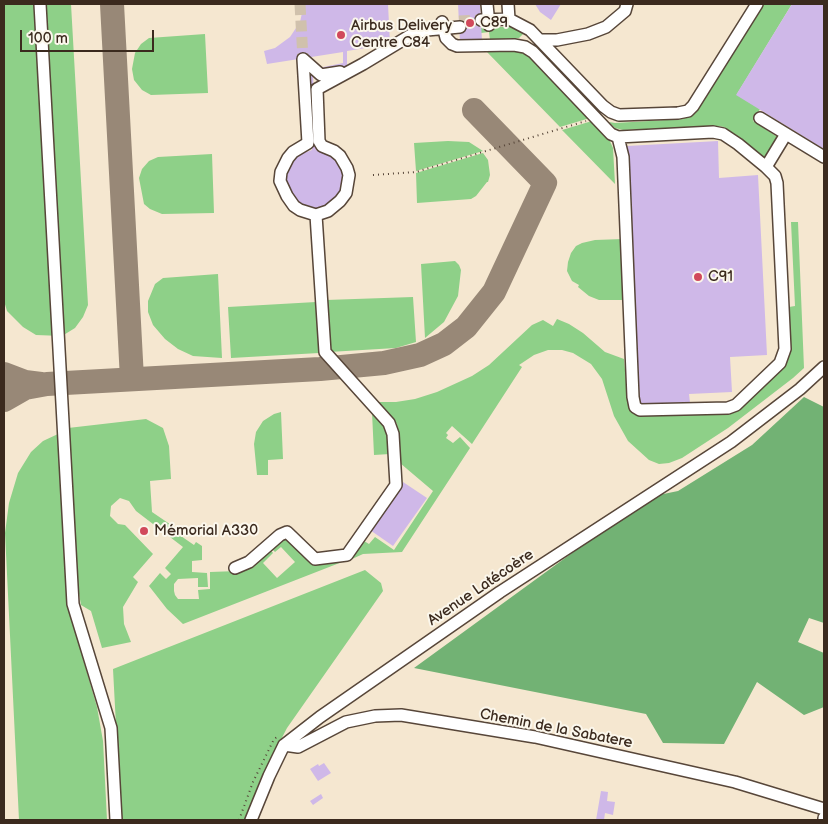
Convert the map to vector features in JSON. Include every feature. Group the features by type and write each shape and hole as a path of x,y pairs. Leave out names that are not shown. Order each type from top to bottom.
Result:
{"street":[{"path":"40,4 73,604 111,728 116,820"},
{"path":"485,23 487,4"},
{"path":"508,4 509,19"},
{"path":"540,40 557,40 588,34 606,27 625,11 628,4"},
{"path":"485,23 509,19 530,30 609,111 619,115 678,113 688,111 693,106 757,4"},
{"path":"485,23 522,25"},
{"path":"442,25 410,36 317,89 319,141 322,146 340,156 348,168 349,175 346,192 340,201 328,211 316,215 294,206 280,181 281,172 288,158 293,152 308,143 303,59 321,75 336,74 407,32 423,25 459,24"},
{"path":"442,25 446,38 457,46 514,45 525,47 533,52 596,118 612,134 618,137 713,132 723,134 738,144 775,176 778,188 785,349 780,363 736,405 728,408 640,410 635,408 623,157 618,137"},
{"path":"304,81 323,85"},
{"path":"760,118 824,157"},
{"path":"766,167 786,134"},
{"path":"235,568 249,562 280,534 287,532 315,559 347,555 396,485 393,434 389,423 325,352 316,215"},
{"name":"Avenue Latécoère","path":"251,820 269,776 279,742 320,717 500,592 731,442 800,389 824,367"},
{"name":"Chemin de la Sabatere","path":"279,742 298,748 346,722 375,716 401,715 535,737 735,782 824,809"}],"path":[{"path":"373,175 416,172 596,118"},
{"path":"239,820 253,782 279,742"}],"green space":[{"path":"4,4 71,4 88,305 83,317 75,328 62,336 36,335 23,327 7,311 4,301"},
{"path":"763,4 792,4 737,94 760,109 753,121 779,138 765,159 724,127 623,130 615,128 609,122 684,119 684,117 692,114 700,106"},
{"path":"481,27 514,27 525,32 519,38 490,40 489,32 481,33"},
{"path":"205,34 208,93 151,95 142,90 134,80 132,69 135,53 141,44 149,38"},
{"path":"490,49 508,49 532,57 590,118 560,127 487,52"},
{"path":"592,121 609,139 613,148 615,184 562,130"},
{"path":"469,142 483,151 416,171 414,143"},
{"path":"483,153 488,160 490,175 488,182 476,196 471,199 417,203 416,173"},
{"path":"212,154 214,213 162,214 144,204 139,178 142,169 149,161 158,157"},
{"path":"791,222 798,222 804,368 728,428 682,458 669,463 659,464 649,460 628,441 614,416 602,379 591,364 573,353 562,350 548,350 534,355 519,365 522,367 472,444 452,426 446,433 448,435 446,438 453,443 460,437 470,448 402,552 363,554 352,559 364,541 369,544 375,537 394,550 433,491 400,463 397,424 379,402 415,399 437,392 472,376 489,365 532,325 543,320 553,326 557,319 569,324 605,352 624,359 628,402 638,412 734,408 775,374 789,307 795,306"},
{"path":"623,239 626,300 599,300 589,296 578,287 579,285 572,281 567,271 571,253 576,246 582,243 595,240"},
{"path":"455,261 461,270 458,296 444,322 425,338 421,264"},
{"path":"218,274 222,358 193,356 178,349 165,339 153,325 148,312 148,301 155,284 163,278"},
{"path":"413,297 416,342 396,348 329,352 326,300"},
{"path":"316,302 319,353 231,358 228,307"},
{"path":"804,397 824,407 824,623 809,618 798,642 824,653 824,707 804,715 757,682 724,744 663,743 646,714 414,668 649,497 678,491 752,445"},
{"path":"281,412 283,459 268,460 268,475 257,475 254,444 256,432 263,421"},
{"path":"372,412 388,428 390,454 374,455"},
{"path":"146,419 163,428 169,446 171,479 150,481 152,512 180,531 178,534 194,545 196,542 202,546 202,560 192,561 192,572 207,573 208,587 198,587 198,578 178,579 174,584 174,591 178,599 199,599 198,590 210,589 210,572 238,571 270,549 273,553 263,563 277,578 295,562 281,547 275,552 271,548 285,537 311,563 342,562 183,624 167,609 149,586 160,573 166,579 171,574 165,568 183,547 136,511 129,501 120,498 111,506 110,516 118,524 125,525 153,554 133,577 138,582 123,607 124,624 131,642 102,648 91,611 81,605 78,588 68,428"},
{"path":"58,434 66,591 72,621 97,707 103,741 107,820 19,820 5,533 9,503 18,473 31,452 43,441"},
{"path":"365,570 381,583 383,591 287,728 260,780 245,820 121,820 113,669"}],"building":[{"name":"Airbus Delivery Centre C84","path":"304,4 388,4 390,44 347,51 347,66 313,74 316,150 330,154 338,160 346,181 337,202 316,210 298,204 286,185 286,174 295,158 312,150 309,70 343,63 343,52 267,64 264,51 275,48 290,37 300,22"},
{"name":"C89","path":"458,4 480,4 482,41 460,42"},
{"path":"535,4 561,4 551,20 540,12"},
{"path":"792,4 824,4 824,149 736,95"},
{"name":"C91","path":"718,141 719,178 758,175 767,355 730,357 732,392 689,394 690,403 640,405 627,146"},
{"path":"403,482 427,498 393,546 370,530"},
{"path":"324,763 331,773 318,781 310,769"},
{"path":"601,791 608,792 607,801 615,802 613,815 605,813 604,820 596,820"},
{"path":"321,794 323,798 313,805 310,801"}],"taxiway":[{"path":"112,4 132,379"},
{"path":"4,400 25,388 47,384 320,369 384,363 420,355 444,344 466,327 494,292 545,183 474,110"},
{"path":"4,374 25,382 41,384"}],"tunnel":[{"path":"300,4 303,59"},
{"path":"459,21 481,20"}],"place":[{"name":"C89","path":"470,23"},
{"name":"Airbus Delivery Centre C84","path":"341,35"},
{"name":"C91","path":"698,277"},
{"name":"Mémorial A330","path":"144,531"}]}
